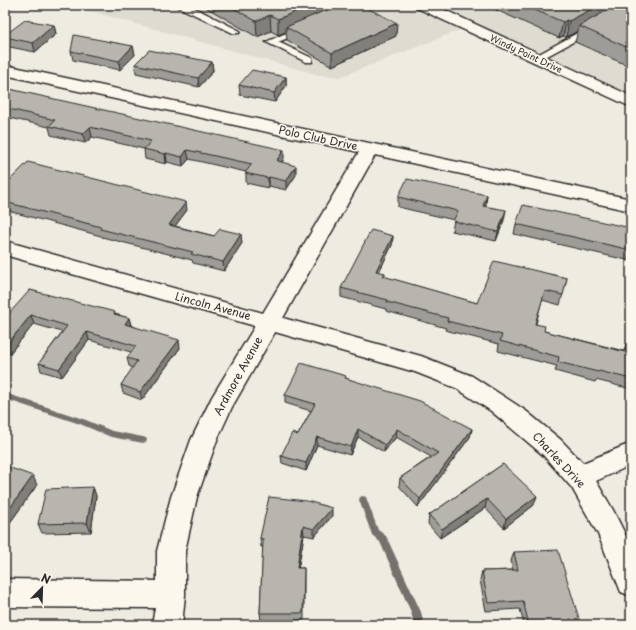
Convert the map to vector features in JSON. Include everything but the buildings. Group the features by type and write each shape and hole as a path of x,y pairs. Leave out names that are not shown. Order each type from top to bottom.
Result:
{"street":[{"name":"Windy Point Drive","path":"422,5 631,102"},
{"name":"Polo Club Drive","path":"5,70 631,205"},
{"name":"Ardmore Avenue","path":"166,625 171,595 171,551 184,496 204,440 221,404 370,149"},
{"name":"Lincoln Avenue","path":"5,248 269,321 421,365"},
{"name":"Charles Drive","path":"421,365 462,382 503,407 544,441 578,477 592,497 618,547 631,583"},
{"path":"578,477 631,454"},
{"path":"5,593 171,595"}],"lane":[{"path":"178,5 184,6 236,31"},
{"path":"535,58 597,25"},
{"path":"307,27 271,42 309,60"}],"shaded area":[{"path":"58,5 631,5 631,95 473,25 340,77 319,75 90,11"}],"waterway":[{"path":"5,396 83,422 111,434 143,440"},
{"path":"363,500 375,532 383,539 416,612 419,625"}]}
